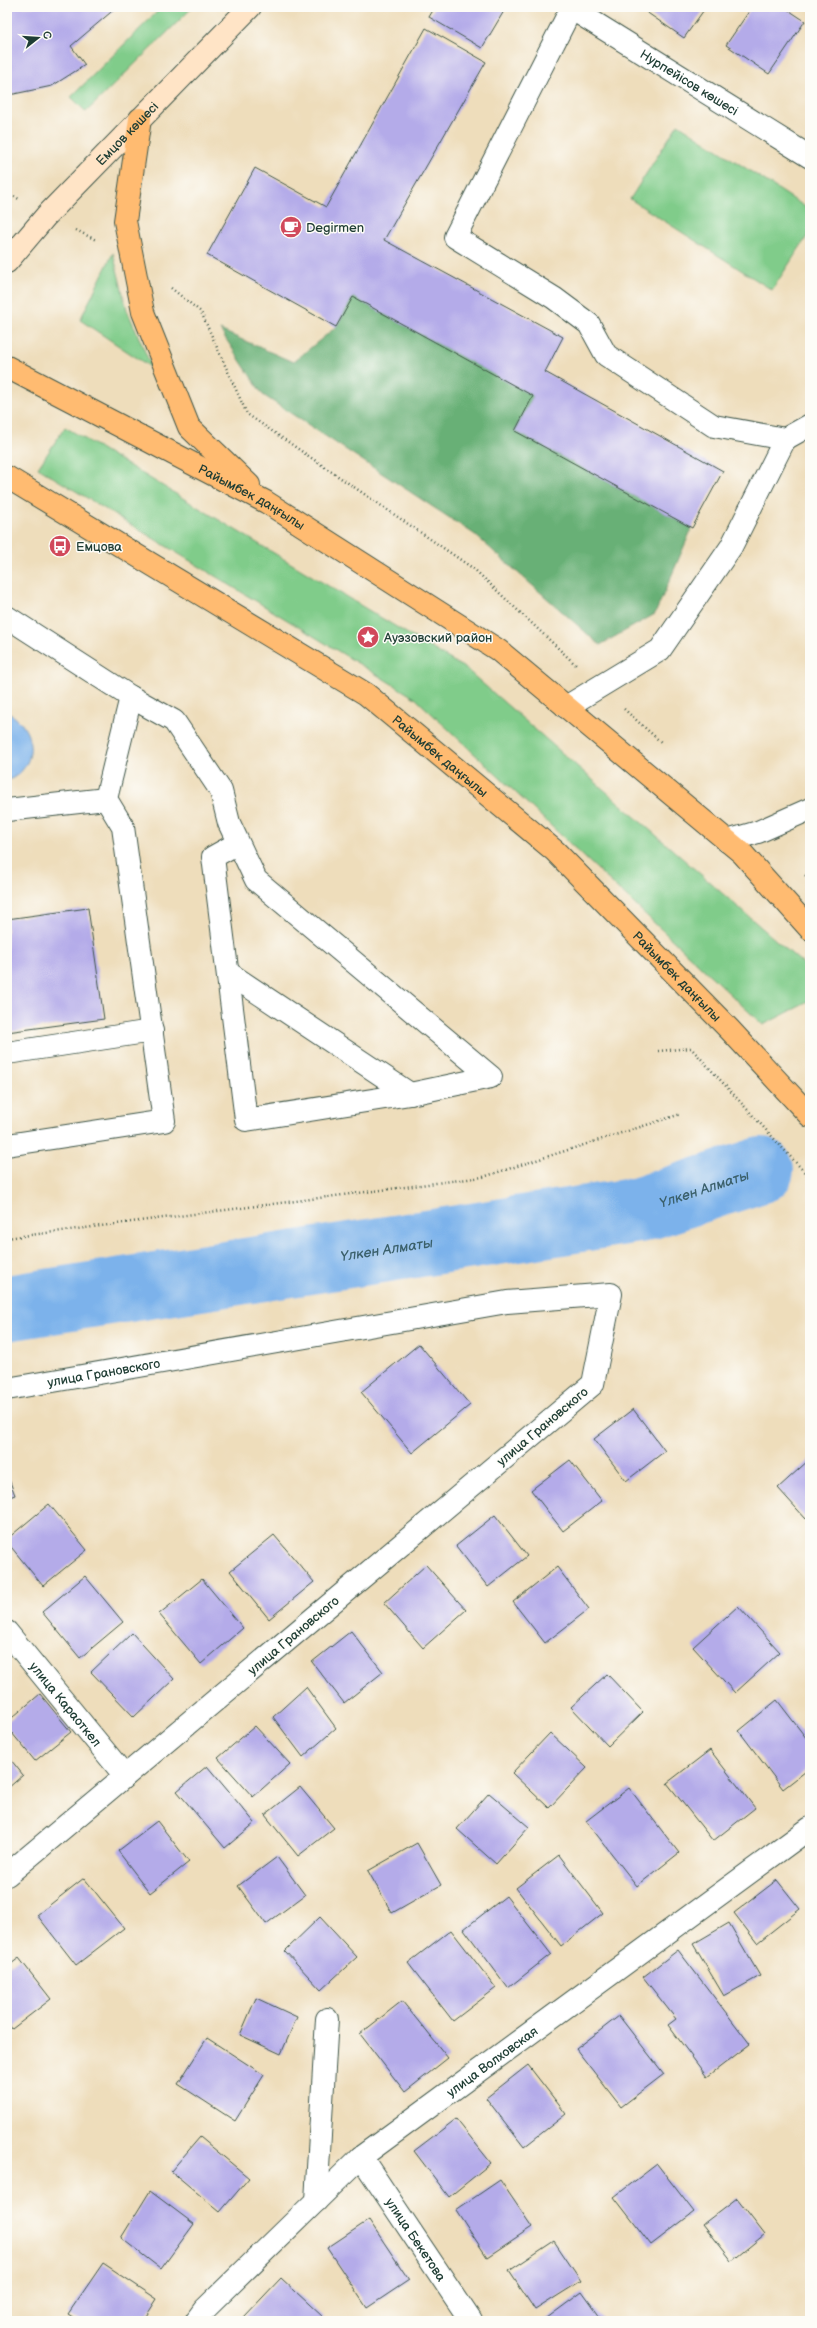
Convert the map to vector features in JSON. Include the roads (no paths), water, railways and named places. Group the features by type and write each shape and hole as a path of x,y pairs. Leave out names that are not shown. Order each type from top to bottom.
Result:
{"main road":[{"name":"Емцов көшесі","path":"7,262 46,216 250,7"},
{"path":"140,119 125,221 143,312 189,427 266,502"},
{"name":"Райымбек даңғылы","path":"7,367 266,502 498,650 734,847 810,929"},
{"name":"Райымбек даңғылы","path":"7,477 366,694 555,851 730,1030 810,1116"}],"street":[{"name":"Нурпейісов көшесі","path":"570,8 810,157"},
{"path":"570,8 455,237 554,298 589,324 606,355 714,426 785,440"},
{"path":"566,707 660,650 731,547 785,440 810,425"},
{"path":"7,617 131,697 174,721 221,792 229,823 256,880 491,1077 410,1094 246,1120 230,974 214,857 238,843"},
{"path":"7,1145 164,1121 123,827 106,799 131,697"},
{"path":"7,810 106,799"},
{"path":"734,847 758,832 810,809"},
{"path":"230,974 410,1094"},
{"path":"7,1053 152,1031"},
{"name":"улица Грановского","path":"7,1389 507,1302 611,1294 593,1384 7,1875"},
{"name":"улица Караоткел","path":"7,1632 125,1776"},
{"name":"улица Волховская","path":"196,2321 204,2310 361,2157 810,1828"},
{"path":"316,2201 327,2019"},
{"name":"улица Бекетова","path":"361,2157 471,2321"}],"water":[{"path":"7,712 17,719 24,727 30,747 29,757 25,766 18,775 7,781"}],"waterway":[{"name":"Үлкен Алматы","path":"7,1308 639,1210 761,1170"}],"place":[{"name":"Degirmen","path":"291,227"},
{"name":"Емцова","path":"60,546"},
{"name":"Ауэзовский район","path":"368,637"}]}
